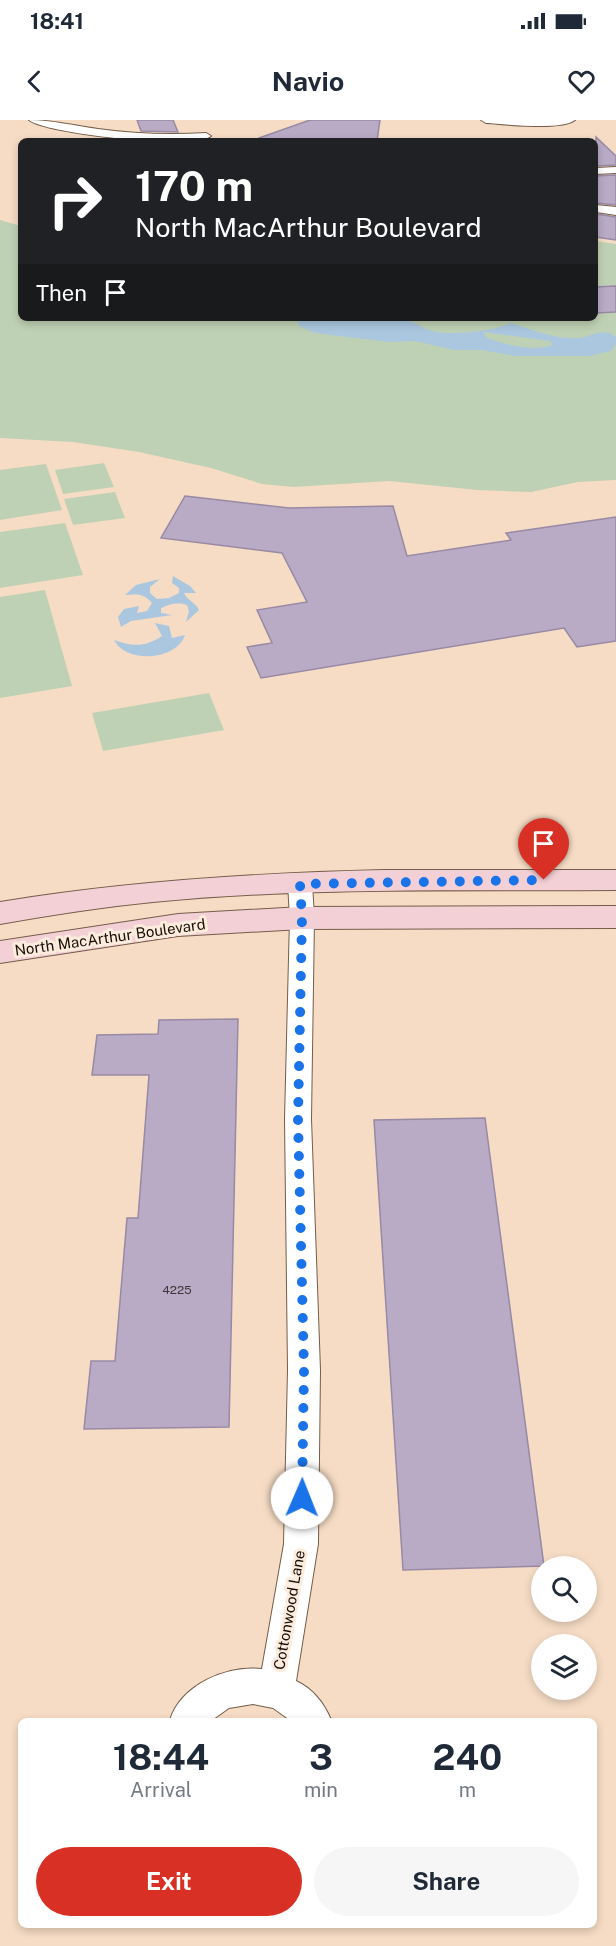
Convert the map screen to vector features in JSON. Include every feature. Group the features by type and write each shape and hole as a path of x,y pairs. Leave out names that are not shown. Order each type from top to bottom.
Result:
{"main road":[{"path":"0,913 116,895 241,884 616,880"},
{"name":"North MacArthur Boulevard","path":"0,952 178,925 302,918 616,917"}],"street":[{"path":"34,120 147,136 207,135"},
{"path":"490,123 542,123 570,120"},
{"path":"598,171 616,170"},
{"path":"598,209 616,211"},
{"name":"Cottonwood Lane","path":"276,1689 301,1544 304,1370 298,1119 302,918 300,884"},
{"name":"Cottonwood Lane","path":"190,1718 206,1701 228,1689 252,1685 276,1689 298,1703 311,1718"}],"green space":[{"path":"0,220 18,225 18,321 598,321 598,241 616,244 616,480 578,482 531,492 477,490 389,481 293,487 262,484 211,468 139,452 73,442 0,438"},
{"path":"104,463 114,487 63,494 55,470"},
{"path":"46,464 62,510 0,520 0,470"},
{"path":"115,492 125,518 73,525 64,499"},
{"path":"65,523 83,575 0,588 0,532"},
{"path":"45,590 72,686 0,698 0,597"},
{"path":"209,693 224,730 103,751 92,713"}],"water":[{"path":"298,321 410,321 432,331 460,333 511,323 545,334 571,338 598,333 612,334 616,337 616,344 611,351 589,356 516,356 481,350 454,350 415,341 389,342 315,333 299,326","holes":["483,332 550,341 553,345 536,348 520,347 487,338"]},
{"path":"173,576 190,586 196,593 184,593 199,610 186,622 189,611 187,605 171,605 161,608 161,613 172,615 131,621 121,627 118,617 124,609 139,606 137,613 147,611 152,603 140,595 125,595 136,585 160,579 150,587 150,593 157,599 169,598 179,593 179,588 172,583"},
{"path":"155,623 169,626 172,638 185,635 180,644 162,654 139,656 120,648 114,640 133,645 150,642 162,636"}],"building":[{"path":"137,120 173,120 178,132 141,131"},
{"path":"310,120 380,120 377,138 259,138"},
{"path":"598,139 616,156 616,165 598,166"},
{"path":"616,175 616,205 598,203 598,176"},
{"path":"598,214 616,217 616,240 598,237"},
{"path":"616,286 616,312 598,313 598,287"},
{"path":"185,496 289,508 393,506 407,556 511,540 506,533 616,517 616,641 577,647 564,628 261,678 247,647 272,643 257,610 307,602 282,553 161,538"},
{"path":"238,1019 229,1427 84,1429 91,1361 115,1361 127,1218 138,1218 149,1075 92,1075 97,1035 158,1034 159,1020"},
{"path":"485,1118 543,1556 531,1556 531,1566 403,1570 374,1120"}],"route":[{"path":"302,1498 304,1370 298,1119 302,918 300,884 544,880"}]}
